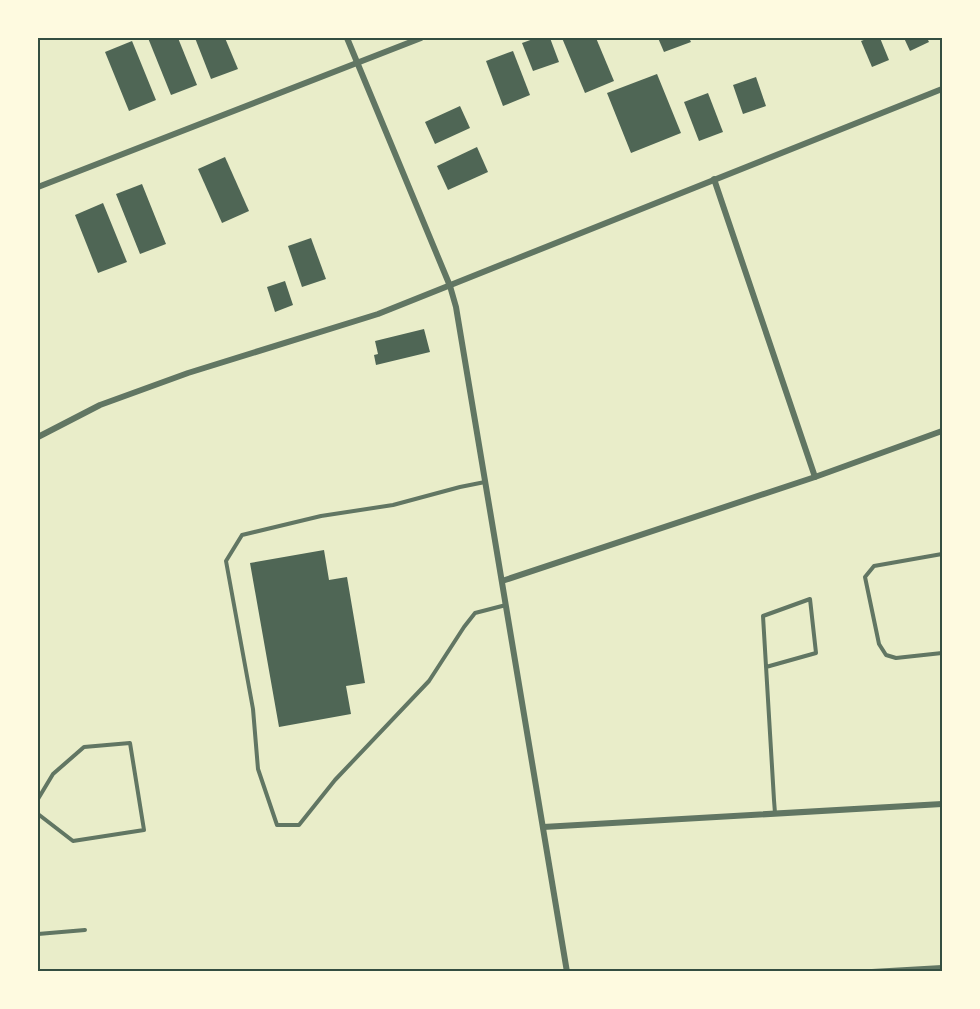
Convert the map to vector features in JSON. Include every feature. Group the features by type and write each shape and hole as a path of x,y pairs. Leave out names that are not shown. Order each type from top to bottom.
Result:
{"street":[{"path":"346,38 450,286 456,307 567,972"},
{"path":"38,187 421,38"},
{"path":"38,437 100,405 188,373 378,314 942,89"},
{"path":"714,179 815,477"},
{"path":"502,581 815,477 942,431"},
{"path":"543,827 942,804"},
{"path":"872,972 942,968"}],"lane":[{"path":"485,482 393,505 321,516 242,535 226,561 253,709 258,769 277,825 299,825 335,780 429,681 475,613 506,606"},
{"path":"942,554 874,566 865,577 879,644 886,655 896,658 942,652"},
{"path":"766,667 816,653 810,598 763,616 766,667 775,813"},
{"path":"38,799 53,774 84,747 130,743 144,830 73,841 38,814"},
{"path":"38,934 85,930"}],"building":[{"path":"148,38 178,38 197,85 171,95"},
{"path":"195,38 225,38 238,69 211,79"},
{"path":"536,38 550,38 559,62 533,71 522,43"},
{"path":"562,38 596,38 614,81 585,93"},
{"path":"658,38 689,38 691,42 664,52"},
{"path":"880,38 889,60 872,67 861,41"},
{"path":"904,38 927,38 929,42 910,51"},
{"path":"132,41 156,100 129,111 105,52"},
{"path":"513,51 530,95 503,106 486,61"},
{"path":"657,74 681,133 631,153 607,93"},
{"path":"756,77 766,106 743,114 733,85"},
{"path":"708,93 723,132 699,141 684,102"},
{"path":"460,106 470,128 435,144 425,122"},
{"path":"477,147 488,172 448,190 437,166"},
{"path":"225,157 249,211 222,223 198,169"},
{"path":"142,184 166,244 140,254 116,194"},
{"path":"103,203 127,262 98,273 75,215"},
{"path":"311,238 326,279 302,287 288,246"},
{"path":"285,281 293,305 275,312 267,287"},
{"path":"424,329 430,352 376,365 374,355 378,354 375,341"},
{"path":"324,550 329,580 347,577 365,683 346,686 351,714 279,727 250,563"}]}
